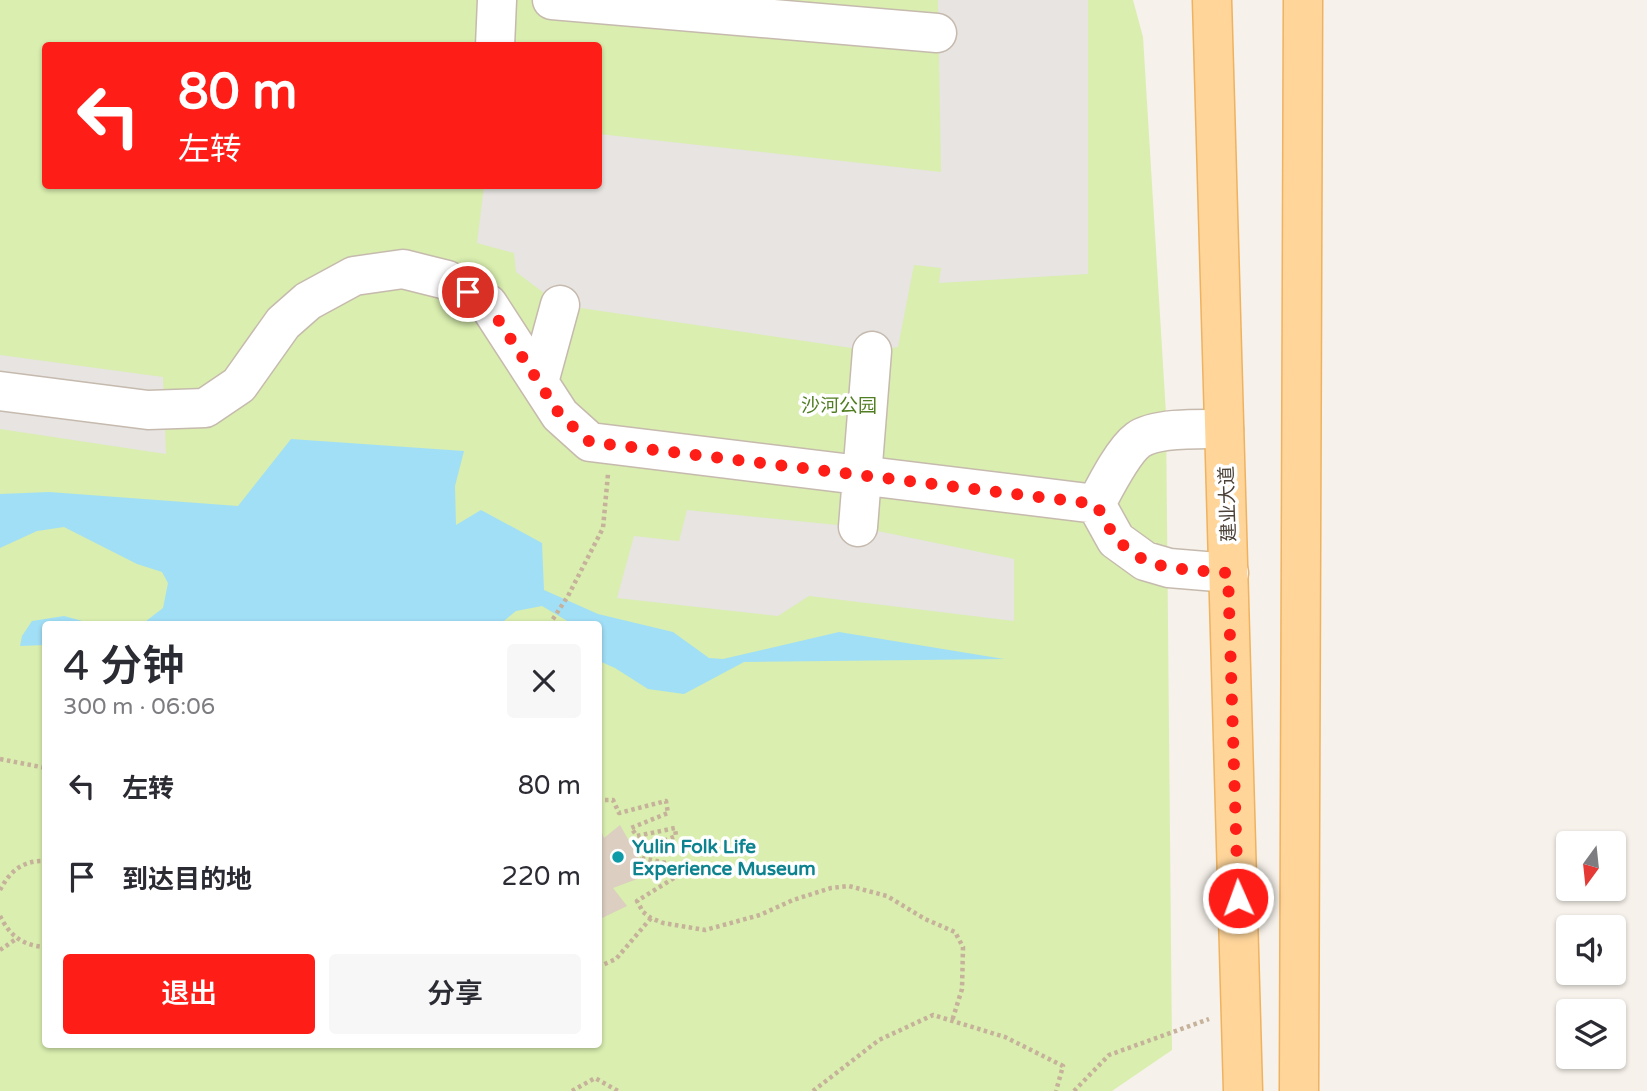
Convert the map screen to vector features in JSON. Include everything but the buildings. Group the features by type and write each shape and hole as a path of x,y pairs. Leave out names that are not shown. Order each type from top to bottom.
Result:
{"main road":[{"name":"建业大道","path":"1212,0 1243,1091"},
{"path":"1299,1091 1303,0"}],"lane":[{"path":"495,42 497,0"},
{"path":"551,0 937,33"},
{"path":"0,391 148,410 205,408 239,385 283,323 308,301 354,276 403,270 447,279 488,304 560,415 590,442 1096,504"},
{"path":"539,382 560,304"},
{"path":"858,527 872,351"},
{"path":"1096,504 1111,474 1138,439 1166,430 1224,429"},
{"path":"1096,504 1116,540 1145,561 1169,568 1228,573"}],"path":[{"path":"552,621 568,596 603,528 611,445"},
{"path":"0,759 42,767"},
{"path":"602,800 613,800 619,813 666,801 668,813 632,828 637,836 675,828 676,836 643,849 642,858 666,863 674,878 637,901 643,912 663,923 705,930 760,915 793,900 831,888 849,886 887,896 925,919 955,932 963,947 962,989 952,1021"},
{"path":"0,890 17,867 29,862 42,861"},
{"path":"0,916 16,939 29,945 42,947"},
{"path":"602,965 616,959 651,918"},
{"path":"0,950 16,939"},
{"path":"1074,1091 1109,1055 1241,1007"},
{"path":"813,1091 879,1040 933,1015 1006,1037 1063,1066 1056,1091"},
{"path":"572,1091 595,1078 618,1091"}],"green space":[{"name":"沙河公园","path":"0,0 1133,0 1143,37 1166,414 1172,1050 1112,1091 0,1091"}],"shaded area":[{"path":"938,0 1088,0 1088,274 939,283 941,268 914,265 898,347 872,351 560,305 516,272 514,253 477,243 484,189 602,189 602,134 941,172"},
{"path":"0,355 163,377 166,454 0,429"},
{"path":"687,510 858,527 1014,559 1014,621 809,596 778,616 617,598 634,536 679,541"}],"water":[{"path":"291,439 464,451 455,486 456,525 481,510 542,543 544,590 598,614 673,632 709,658 723,659 839,632 1004,659 744,662 684,694 648,689 602,662 602,621 567,621 542,606 516,611 504,621 146,621 163,608 168,583 162,572 137,564 64,527 37,531 0,548 0,494 49,492 238,506"},
{"path":"64,616 82,621 42,621 42,645 20,646 22,636 32,621"}],"place":[{"name":"Yulin Folk Life Experience Museum","path":"618,857"}],"route":[{"path":"468,292 488,304 560,415 590,442 1096,504 1116,540 1145,561 1169,568 1228,573 1238,898"}]}
